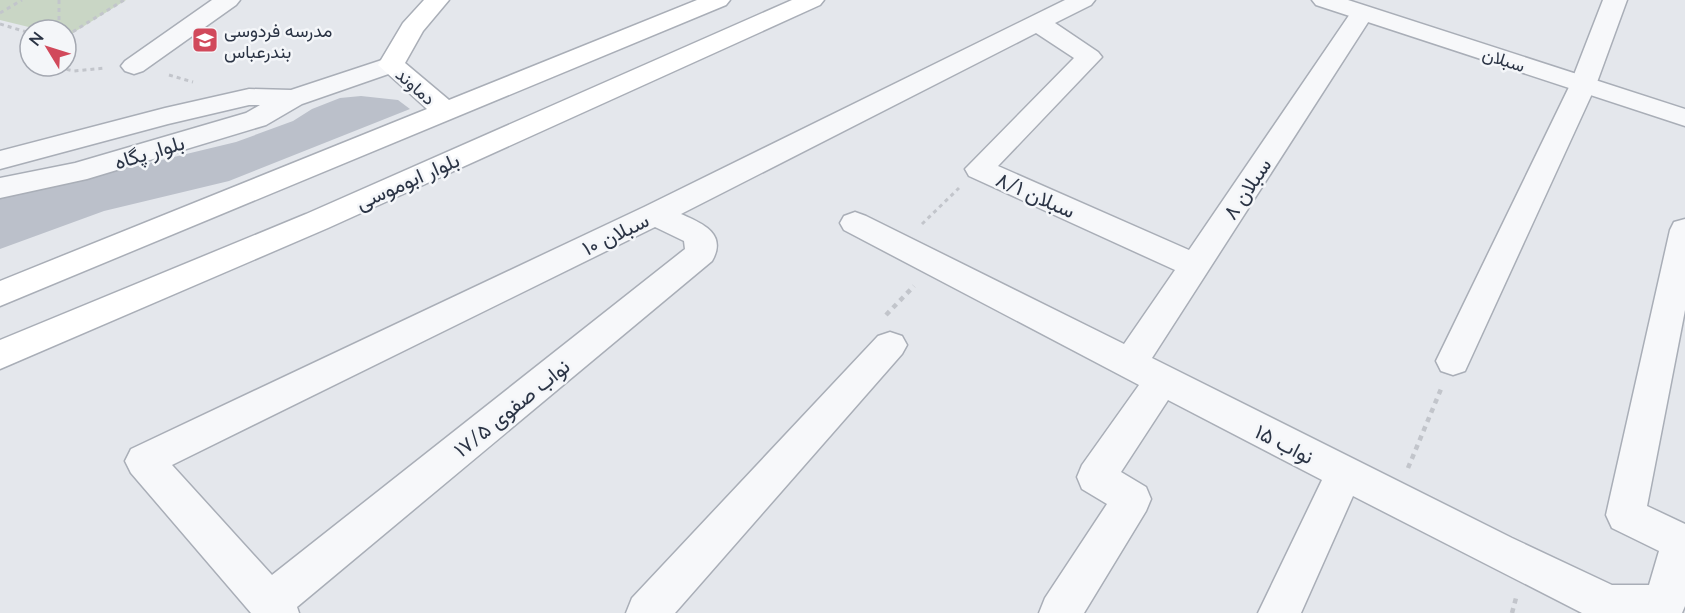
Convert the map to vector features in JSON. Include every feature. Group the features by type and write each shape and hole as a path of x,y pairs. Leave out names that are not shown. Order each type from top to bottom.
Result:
{"main road":[{"name":"دماوند","path":"437,0 412,28 391,64 447,112"},
{"path":"0,294 718,0"},
{"name":"بلوار ابوموسی","path":"0,355 317,221 812,0"}],"street":[{"path":"134,66 228,0"},
{"name":"سبلان ۱۰","path":"274,608 144,461 655,214 1083,0"},
{"name":"سبلان","path":"1324,0 1685,117"},
{"path":"1453,361 1583,85 1615,0"},
{"name":"سبلان ۸","path":"1060,613 1132,499 1096,477 1195,266 1362,13"},
{"name":"سبلان ۸/۱","path":"1038,23 1089,57 979,168 1195,266"},
{"name":"بلوار پگاه","path":"0,188 77,172 256,119 293,98 391,64"},
{"name":"بلوار پگاه","path":"0,160 142,122 249,97 293,98"},
{"name":"نواب صفوی ۱۷/۵","path":"274,608 701,252 699,235 655,214"},
{"name":"نواب ۱۵","path":"855,223 1395,499 1610,606 1664,606 1683,543"},
{"path":"1683,543 1626,515 1685,230"},
{"path":"647,613 890,345"},
{"path":"1279,613 1345,473"}],"path":[{"path":"0,13 22,0"},
{"path":"59,0 59,18"},
{"path":"78,29 124,0"},
{"path":"0,24 18,29"},
{"path":"900,246 979,168"},
{"path":"890,345 868,334 936,264"},
{"path":"1395,499 1453,361"}],"green space":[{"path":"0,0 126,0 78,30 78,18 18,18 18,24 0,20"}],"building":[{"path":"361,96 398,100 410,109 229,181 104,211 0,249 0,199 236,142 293,121 312,109 340,98"}],"place":[{"name":"مدرسه فردوسی بندرعباس","path":"205,40"}]}
